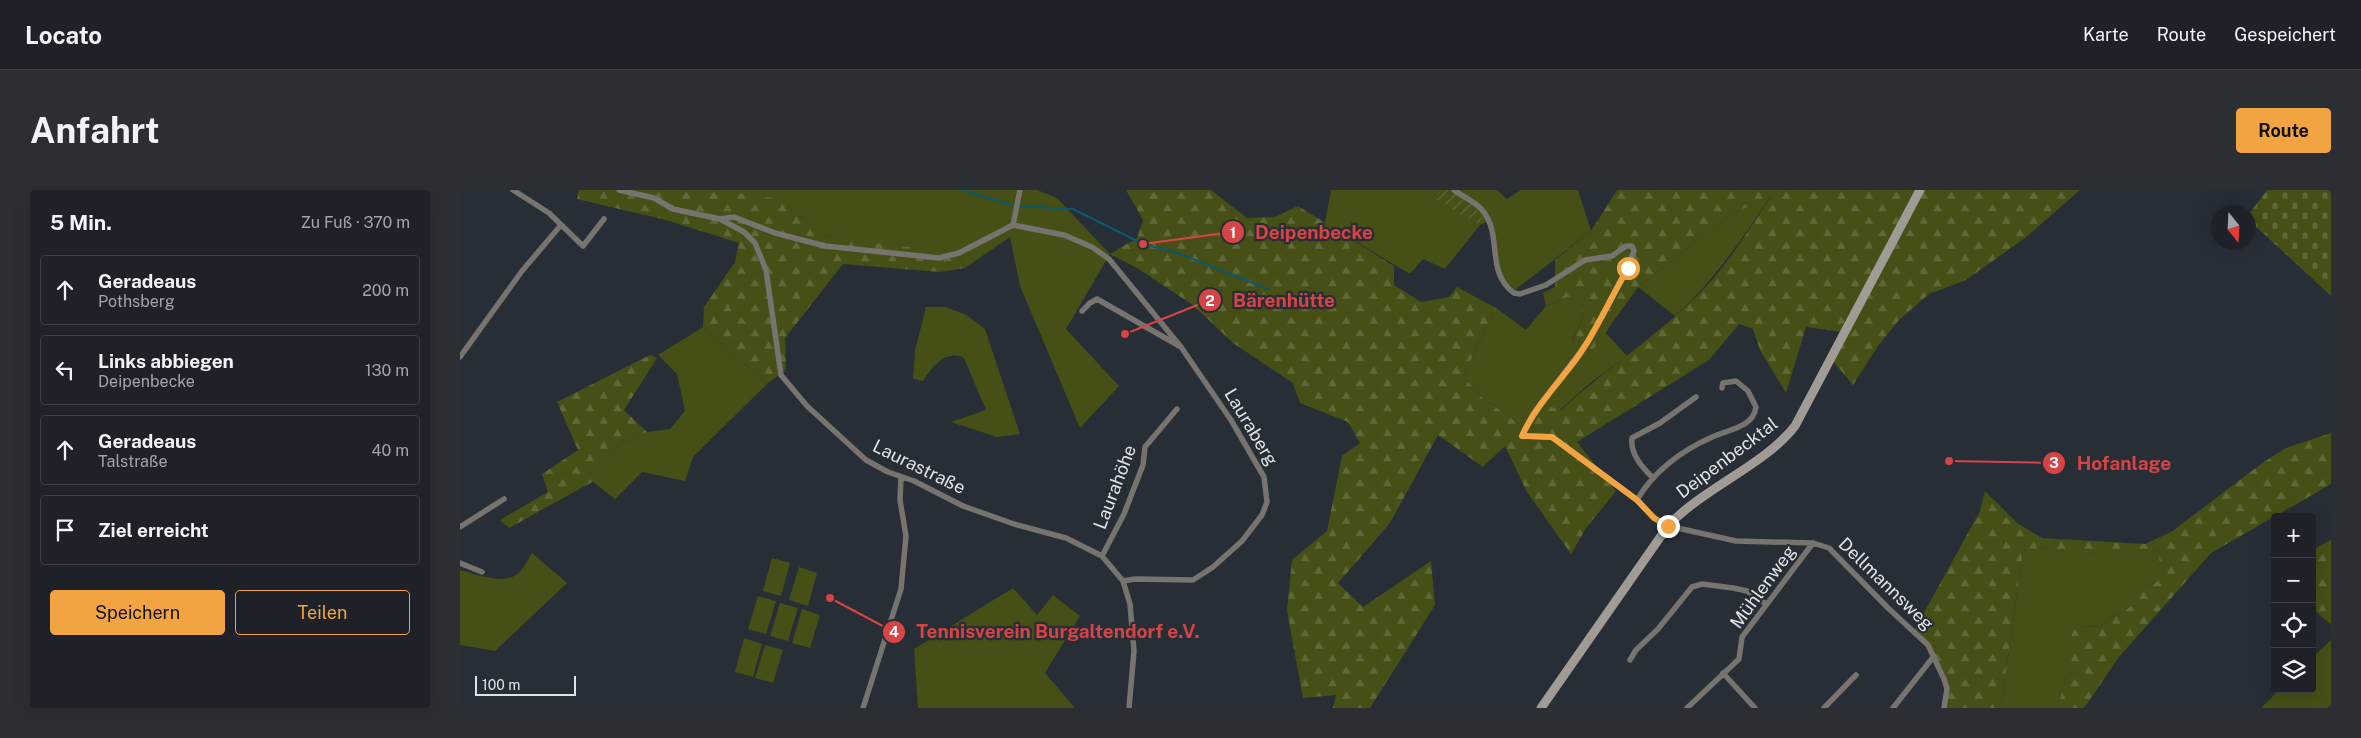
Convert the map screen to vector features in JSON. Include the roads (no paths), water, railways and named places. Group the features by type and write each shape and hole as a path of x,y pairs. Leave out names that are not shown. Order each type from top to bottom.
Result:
{"main road":[{"name":"Deipenbecktal","path":"1541,708 1668,526 1678,516 1761,456 1790,432 1799,420 1920,190"}],"street":[{"path":"513,190 549,213 583,246 604,219"},
{"name":"Laurastraße","path":"618,190 654,198 673,209 720,219 744,232 755,243 762,257 774,318 781,375 807,406 866,460 901,477 914,481 944,498 991,517 1066,538 1102,556 1124,581 1130,604 1134,651 1130,708"},
{"path":"720,219 734,218 774,233 824,246 939,258 959,253 1013,225 1020,190"},
{"path":"1454,190 1476,204 1486,216 1490,227 1499,277 1514,293 1530,291 1552,282 1588,259 1612,256 1626,246 1632,246 1634,251 1628,268 1588,342 1552,392 1533,414 1522,436 1552,437 1637,500 1654,518 1668,526"},
{"path":"460,357 533,258 562,225"},
{"name":"Lauraberg","path":"1013,225 1064,235 1102,253 1181,347 1231,420 1264,476 1267,502 1262,516 1242,541 1198,577 1193,580 1136,579 1124,581"},
{"name":"Lauraberg","path":"1082,311 1090,302 1098,299 1181,347"},
{"path":"1637,500 1652,477 1697,444 1741,426 1752,419 1756,407 1748,391 1736,382 1723,383 1722,388"},
{"path":"1652,477 1635,454 1631,444 1632,438 1660,423 1696,397"},
{"name":"Laurahöhe","path":"1102,556 1124,514 1143,465 1145,447 1177,409"},
{"path":"862,708 901,589 906,536 900,500 901,477"},
{"path":"460,527 504,499"},
{"name":"Dellmannsweg","path":"1668,526 1736,541 1822,544 1835,552 1888,608 1922,638 1934,656 1947,689 1944,708"},
{"name":"Mühlenweg","path":"1687,708 1739,658 1742,637 1813,543"},
{"path":"460,563 482,572"},
{"path":"1630,660 1636,650 1658,629 1692,587 1702,584 1747,591 1766,604"},
{"path":"1894,708 1934,656"},
{"path":"1723,674 1755,708"},
{"path":"1824,708 1856,675"}],"waterway":[{"path":"962,190 1012,205"},
{"path":"1019,206 1073,209 1143,244 1178,253 1268,289"}],"place":[{"name":"Deipenbecke","path":"1143,244"},
{"name":"Bärenhütte","path":"1125,334"},
{"name":"Hofanlage","path":"1949,461"},
{"name":"Tennisverein Burgaltendorf e.V.","path":"830,598"}]}
